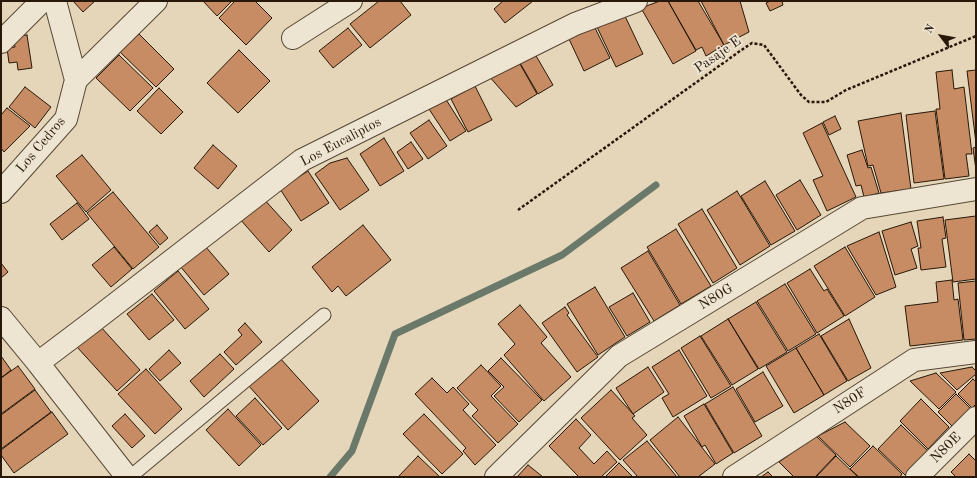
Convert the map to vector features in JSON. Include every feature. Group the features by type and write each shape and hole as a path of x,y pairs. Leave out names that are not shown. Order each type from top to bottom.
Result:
{"street":[{"path":"1,42 42,1"},
{"name":"Los Cedros","path":"1,192 66,120 76,80 55,1"},
{"path":"76,80 156,1"},
{"path":"293,38 351,1"},
{"name":"Los Eucaliptos","path":"38,363 302,160 575,24 636,1"},
{"name":"N80G","path":"496,477 619,356 862,208 976,189"},
{"path":"1,318 129,477"},
{"name":"N80F","path":"734,477 914,360 976,352"},
{"name":"N80E","path":"916,477 976,418"}],"lane":[{"path":"129,477 324,315"}],"path":[{"name":"Pasaje E","path":"518,210 740,51 752,44 764,45 801,95 809,102 826,102 846,90 976,36"}],"building":[{"path":"73,1 95,1 83,12"},
{"path":"203,1 232,1 217,16"},
{"path":"235,1 255,1 272,18 246,45 219,18"},
{"path":"379,1 400,1 411,15 370,48 350,24"},
{"path":"503,1 533,1 505,23 494,9"},
{"path":"660,1 668,1 696,51 673,64 641,8"},
{"path":"668,1 698,1 724,45 706,56 702,47 696,50"},
{"path":"701,1 740,1 749,32 724,45"},
{"path":"770,1 782,1 783,5 770,11 766,3"},
{"path":"624,14 643,54 616,67 597,27"},
{"path":"594,26 610,58 584,71 569,39"},
{"path":"348,28 362,45 333,68 319,51"},
{"path":"139,34 174,69 156,87 120,52"},
{"path":"27,35 32,68 18,70 17,62 9,63 7,48 15,47 13,37"},
{"path":"239,50 270,81 238,113 207,83"},
{"path":"535,54 553,85 538,94 520,63"},
{"path":"119,55 153,88 130,111 96,78"},
{"path":"520,64 537,94 516,107 488,75"},
{"path":"952,70 954,89 964,87 972,154 966,154 969,176 945,179 936,109 940,109 936,72"},
{"path":"976,70 976,143 967,71"},
{"path":"475,86 492,120 468,132 451,99"},
{"path":"25,87 51,107 35,128 9,107"},
{"path":"159,88 183,112 161,134 137,111"},
{"path":"445,98 466,131 450,141 429,109"},
{"path":"7,108 30,126 4,152 1,148 1,115"},
{"path":"935,111 944,179 914,183 906,115"},
{"path":"901,113 911,189 881,193 873,165 868,166 858,121"},
{"path":"835,116 841,129 829,135 823,122"},
{"path":"429,120 447,146 428,159 410,133"},
{"path":"822,123 856,197 827,211 813,180 823,176 803,133"},
{"path":"384,138 404,171 380,186 360,154"},
{"path":"411,142 423,159 408,169 397,152"},
{"path":"213,145 237,166 218,189 194,168"},
{"path":"976,147 976,170 973,148"},
{"path":"862,150 868,168 871,167 879,193 864,197 861,185 856,186 847,155"},
{"path":"82,155 111,190 86,212 56,176"},
{"path":"347,158 369,190 340,210 315,174 330,163"},
{"path":"308,171 329,203 301,221 280,189"},
{"path":"800,180 821,215 797,230 776,195"},
{"path":"765,181 795,231 771,245 741,196"},
{"path":"737,191 770,246 740,265 707,210"},
{"path":"113,192 159,247 133,269 87,213"},
{"path":"262,197 292,230 269,252 239,218"},
{"path":"77,203 89,219 62,240 50,224"},
{"path":"702,209 737,268 713,283 678,224"},
{"path":"976,216 976,279 953,282 945,220"},
{"path":"943,217 946,238 942,239 946,267 921,270 918,248 921,248 917,221"},
{"path":"911,222 918,246 911,249 917,268 895,275 882,231"},
{"path":"157,225 168,238 160,245 149,232"},
{"path":"363,225 391,260 346,296 338,286 332,292 312,267"},
{"path":"676,229 711,286 681,304 647,247"},
{"path":"879,232 896,287 876,295 847,246"},
{"path":"205,246 229,274 204,295 180,266"},
{"path":"114,247 132,269 111,287 92,265"},
{"path":"845,247 875,297 845,316 814,266"},
{"path":"648,251 680,305 654,321 621,268"},
{"path":"1,263 8,272 1,278"},
{"path":"810,269 824,291 827,289 844,316 817,333 787,283"},
{"path":"178,271 209,309 185,329 154,291"},
{"path":"952,280 954,300 958,299 963,340 910,346 905,306 938,302 936,282"},
{"path":"976,281 976,339 964,340 958,283"},
{"path":"785,284 816,334 788,351 757,301"},
{"path":"595,287 625,337 598,355 567,304"},
{"path":"633,293 650,322 627,336 609,307"},
{"path":"152,294 174,320 149,340 127,314"},
{"path":"756,302 787,352 759,369 728,319"},
{"path":"520,305 547,337 541,343 571,377 544,401 504,355 515,344 498,324"},
{"path":"565,307 569,313 567,315 598,357 577,372 542,323"},
{"path":"728,319 758,369 732,385 701,336"},
{"path":"849,319 871,368 848,381 821,336"},
{"path":"245,323 262,342 236,365 224,352 242,335 238,330"},
{"path":"100,326 140,370 117,391 77,347"},
{"path":"819,334 847,381 824,395 796,348"},
{"path":"700,336 731,386 711,398 681,348"},
{"path":"796,348 824,395 794,413 766,366"},
{"path":"169,350 181,363 160,381 149,369"},
{"path":"679,350 707,396 673,417 662,398 669,394 652,367"},
{"path":"220,354 234,369 204,397 190,381"},
{"path":"1,356 11,370 1,378"},
{"path":"279,357 319,401 288,430 248,385"},
{"path":"501,358 542,400 519,422 494,396 504,387 488,371"},
{"path":"481,365 501,386 491,396 518,424 498,443 472,416 478,410 457,388"},
{"path":"18,366 35,389 1,414 1,378"},
{"path":"648,367 664,392 633,414 616,388"},
{"path":"972,367 976,371 976,374 957,390 940,373"},
{"path":"146,369 182,409 155,434 118,394"},
{"path":"763,372 783,406 755,422 736,389"},
{"path":"936,373 956,392 939,409 910,381"},
{"path":"432,378 447,393 453,387 469,404 463,410 496,445 475,465 463,451 466,448 415,394"},
{"path":"973,379 976,382 976,404 972,408 958,394"},
{"path":"733,387 762,436 734,453 705,404"},
{"path":"35,390 51,412 1,449 1,415"},
{"path":"611,390 635,416 632,418 647,435 620,460 581,418"},
{"path":"956,394 972,410 954,428 938,412"},
{"path":"255,398 282,428 263,445 236,416"},
{"path":"921,399 949,427 928,449 900,421"},
{"path":"704,404 733,453 716,464 705,445 702,447 684,416"},
{"path":"228,409 261,445 239,466 206,430"},
{"path":"52,412 68,434 14,473 1,455 1,450"},
{"path":"125,414 145,436 132,448 112,426"},
{"path":"424,414 463,454 442,474 403,434"},
{"path":"678,417 715,464 698,477 680,477 650,440"},
{"path":"576,419 591,435 579,448 594,464 607,451 617,462 601,477 579,477 549,446"},
{"path":"845,422 870,446 850,467 818,436"},
{"path":"901,425 928,451 905,475 878,449"},
{"path":"816,436 836,455 815,477 791,477 793,476 779,462"},
{"path":"647,441 677,477 638,477 623,460"},
{"path":"873,446 902,474 900,477 859,477 850,469"},
{"path":"969,454 976,461 976,477 956,477 951,472"},
{"path":"418,456 440,477 398,477"},
{"path":"836,456 858,477 816,477"},
{"path":"619,463 633,477 605,477"},
{"path":"528,465 543,477 517,477"},
{"path":"768,472 773,477 761,477"}],"waterway":[{"path":"330,477 352,451 395,334 562,255 656,185"}]}
